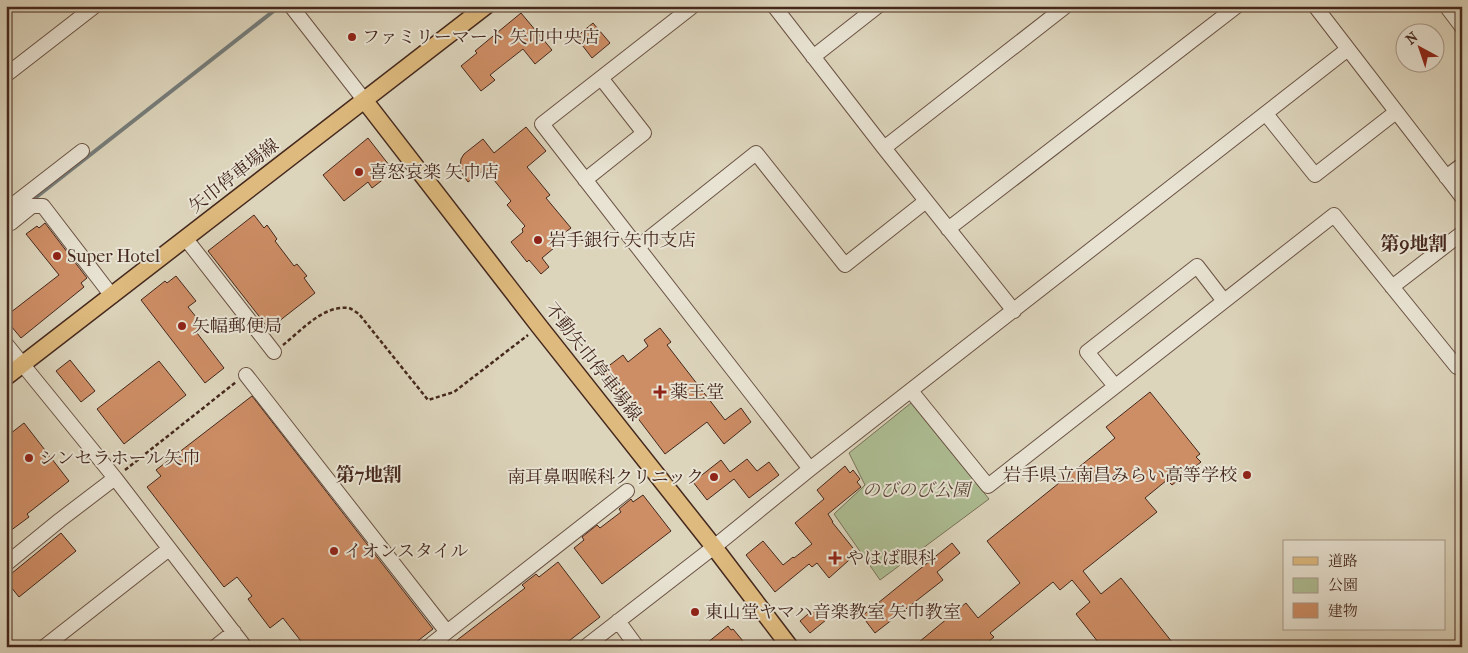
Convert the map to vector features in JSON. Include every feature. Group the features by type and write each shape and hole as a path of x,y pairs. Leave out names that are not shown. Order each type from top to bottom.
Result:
{"main road":[{"name":"矢巾停車場線","path":"6,377 486,6"},
{"name":"不動矢巾停車場線","path":"365,101 790,647"}],"street":[{"path":"6,75 96,6"},
{"path":"290,6 365,101"},
{"path":"693,6 542,124 810,469"},
{"path":"774,6 1014,311"},
{"path":"813,57 878,6"},
{"path":"884,148 1066,6"},
{"path":"948,229 1237,6"},
{"path":"1315,6 1462,197"},
{"path":"1446,6 1462,27"},
{"path":"585,647 1348,49"},
{"path":"586,180 644,133 601,78"},
{"path":"1266,114 1315,175 1396,112"},
{"path":"8,219 82,151"},
{"path":"638,247 756,154 845,265 926,201"},
{"path":"1446,176 1462,165"},
{"path":"8,219 32,206 43,206 112,296"},
{"path":"911,391 988,486 1334,215 1457,368 1462,363"},
{"path":"1392,288 1462,234"},
{"path":"186,239 274,352"},
{"path":"1115,386 1087,352 1197,266 1224,301"},
{"path":"6,344 115,478 245,647"},
{"path":"246,375 448,632"},
{"path":"6,564 115,478"},
{"path":"428,647 627,491"},
{"path":"44,647 169,549"},
{"path":"618,621 637,647"},
{"path":"215,647 234,632"}],"path":[{"path":"274,352 323,313 350,308 359,314 428,400 454,392 539,326"},
{"path":"115,478 246,375"}],"green space":[{"name":"のびのび公園","path":"911,403 989,499 880,580 834,514 865,485 849,453"}],"building":[{"path":"521,13 552,50 535,64 523,49 490,75 495,80 481,91 461,66 477,53 475,51"},
{"path":"593,23 610,43 592,58 576,37"},
{"path":"526,127 546,151 527,167 550,195 546,198 571,228 563,234 566,238 542,258 549,267 541,274 529,260 527,262 511,242 523,232 522,229 525,226 507,205 511,201 485,169 468,182 460,169 461,159 464,154 483,139 494,153"},
{"path":"368,138 389,165 380,172 385,178 372,188 368,182 344,201 323,175"},
{"path":"254,215 264,228 267,225 277,239 275,241 294,266 297,264 307,276 304,278 315,293 269,329 208,251"},
{"path":"45,223 87,278 81,283 84,287 21,338 6,320 6,316 59,275 26,234"},
{"path":"176,276 196,301 188,307 205,328 197,333 224,368 205,383 141,300 165,281 167,283"},
{"name":"薬王堂","path":"660,328 671,342 667,345 725,420 741,408 751,422 724,444 707,422 665,454 602,371 623,355 628,362 648,346 644,340"},
{"path":"70,360 95,391 81,402 56,371"},
{"path":"159,361 186,395 124,444 97,409"},
{"path":"1150,392 1200,454 1196,457 1201,462 1172,485 1167,480 1145,498 1157,512 1083,571 1101,594 1121,578 1176,647 1102,647 1076,614 1090,602 1072,580 1060,590 1053,582 990,633 994,637 982,647 913,647 966,603 978,618 1020,583 987,541 1115,438 1106,427"},
{"path":"252,396 433,629 410,647 312,647 309,642 304,645 283,618 270,628 248,599 252,596 237,577 224,587 147,487 161,476 156,470"},
{"name":"シンセラホール矢巾","path":"24,423 69,481 27,514 29,517 6,534 6,437"},
{"path":"747,459 757,471 769,462 779,475 749,498 734,479 707,500 693,482 721,460 730,472"},
{"path":"845,466 850,473 853,470 860,479 857,482 861,487 828,514 832,522 857,553 829,578 817,563 812,567 809,564 775,592 746,555 763,541 783,565 812,544 795,523 824,499 817,490"},
{"path":"643,495 671,531 602,584 574,548 584,540 582,537 597,525 600,528 621,512 619,509 631,499 633,502"},
{"path":"61,533 76,551 19,597 6,581 6,578"},
{"path":"952,543 960,553 937,572 943,580 875,633 862,616"},
{"path":"558,562 600,617 561,647 448,647 525,588 522,585 536,574 539,577"},
{"path":"815,608 826,620 810,633 800,621"},
{"path":"728,626 731,630 733,629 748,647 702,647"}],"waterway":[{"path":"30,202 280,6"}],"place":[{"name":"ファミリーマート 矢巾中央店","path":"352,37"},
{"name":"喜怒哀楽 矢巾店","path":"359,172"},
{"name":"岩手銀行 矢巾支店","path":"538,240"},
{"name":"Super Hotel","path":"57,256"},
{"name":"矢幅郵便局","path":"182,326"},
{"name":"薬王堂","path":"660,392"},
{"name":"シンセラホール矢巾","path":"29,458"},
{"name":"岩手県立南昌みらい高等学校","path":"1247,475"},
{"name":"南耳鼻咽喉科クリニック","path":"714,477"},
{"name":"イオンスタイル","path":"334,551"},
{"name":"やはば眼科","path":"835,558"},
{"name":"東山堂ヤマハ音楽教室 矢巾教室","path":"695,612"}],"district":[{"name":"第9地割","path":"1414,244"},
{"name":"第7地割","path":"369,475"}]}
